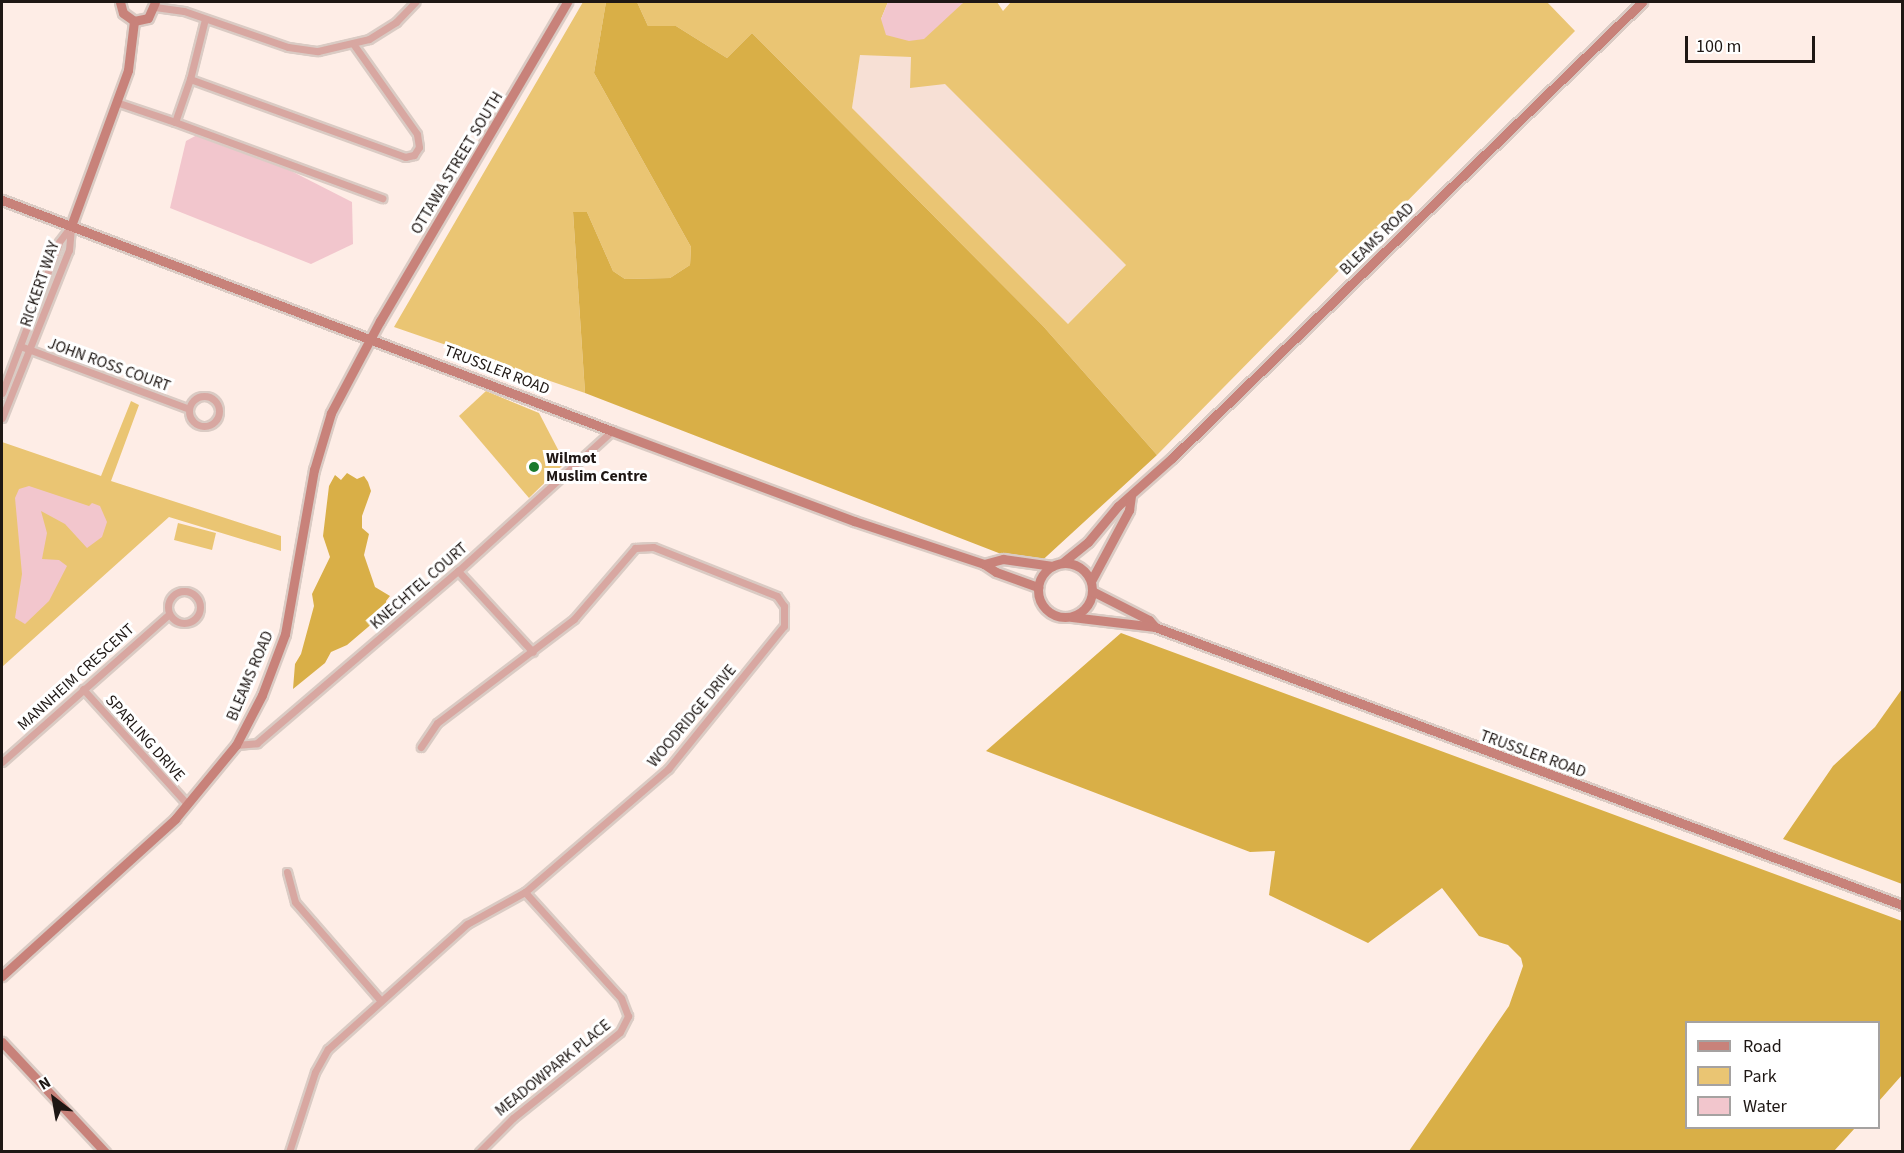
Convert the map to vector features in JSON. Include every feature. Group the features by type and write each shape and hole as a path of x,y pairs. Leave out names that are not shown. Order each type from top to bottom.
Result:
{"main road":[{"path":"120,2 123,14 134,21 148,18 155,4"},
{"name":"OTTAWA STREET SOUTH","path":"371,338 567,2"},
{"name":"BLEAMS ROAD","path":"1058,564 1088,542 1118,506 1131,496 1642,2"},
{"path":"71,226 133,55 134,21"},
{"name":"TRUSSLER ROAD","path":"2,200 612,431 854,521 984,564 996,572 1038,586"},
{"name":"BLEAMS ROAD","path":"2,976 188,805 236,745 262,695 285,634 309,492 326,428 371,338"},
{"name":"BLEAMS ROAD","path":"1091,586 1129,510 1131,496"},
{"name":"TRUSSLER ROAD","path":"984,564 1003,559 1058,564"},
{"path":"1058,564 1080,567 1091,586 1086,607 1072,617 1046,611 1038,586 1058,564"},
{"name":"TRUSSLER ROAD","path":"1091,586 1149,620 1155,627"},
{"name":"TRUSSLER ROAD","path":"1072,617 1155,627 1902,905"},
{"path":"2,1042 105,1152"}],"street":[{"path":"155,4 297,49 329,50 354,45 388,29 415,2"},
{"path":"175,122 190,78 205,19"},
{"path":"190,78 405,157 414,155 419,147 417,134 354,45"},
{"path":"116,102 382,198"},
{"name":"RICKERT WAY","path":"2,393 59,242 71,226"},
{"name":"RICKERT WAY","path":"2,418 31,351 69,250 71,226"},
{"name":"JOHN ROSS COURT","path":"20,346 189,409"},
{"name":"JOHN ROSS COURT","path":"204,396 217,402 220,411 215,422 203,426 191,419 189,409 196,398 204,396"},
{"name":"KNECHTEL COURT","path":"236,745 257,743 458,571 612,431"},
{"name":"WOODRIDGE DRIVE","path":"289,1152 321,1060 334,1043 480,914 525,892 668,769 784,626 786,614 777,597 653,547 641,546 629,552 574,618 437,723 422,747"},
{"path":"458,571 532,652"},
{"name":"MANNHEIM CRESCENT","path":"189,591 199,600 200,611 193,620 177,622 169,614 168,602 176,592 189,591"},
{"name":"MANNHEIM CRESCENT","path":"2,762 169,614"},
{"name":"SPARLING DRIVE","path":"83,689 188,805"},
{"path":"287,872 295,902 381,1001"},
{"name":"MEADOWPARK PLACE","path":"479,1152 513,1118 620,1032 628,1016 621,998 525,892"}],"shaded area":[{"path":"606,2 637,2 648,26 676,26 727,58 752,33 1043,326 1157,455 1035,567 585,393 573,212 587,212 613,271 625,279 670,278 690,265 691,247 594,73"},
{"path":"860,54 911,57 945,83 1126,265 1068,324 852,108"},
{"path":"347,473 357,479 364,476 371,491 362,516 362,528 369,534 364,555 375,587 390,596 386,601 388,610 347,645 331,652 325,663 293,689 295,664 301,654 314,606 312,594 330,557 323,536 329,486 335,475 341,480"},
{"path":"1121,633 1902,921 1902,1075 1880,1100 1880,1021 1685,1021 1685,1129 1854,1129 1834,1151 1409,1151 1509,1006 1523,966 1521,958 1508,945 1479,936 1442,888 1368,943 1269,895 1275,851 1250,852 986,751"},
{"path":"1902,689 1902,884 1783,839 1833,766 1875,727"}],"green space":[{"path":"583,2 606,2 594,73 691,247 690,265 670,278 625,279 613,271 587,212 573,212 585,393 394,327"},
{"path":"637,2 888,2 881,19 954,9 964,2 997,2 1003,11 1011,2 1547,2 1575,31 1157,455 1043,326 752,33 727,58 676,26 648,26","holes":["860,55 911,57 910,88 945,84 1126,265 1068,324 852,108"]},
{"path":"486,391 539,413 565,463 529,498 459,416"},
{"path":"131,401 139,405 111,481 281,536 281,551 169,517 2,667 2,442 101,476"},
{"path":"178,523 216,533 212,550 174,540"}],"water":[{"path":"888,2 964,2 924,39 909,41 886,35 881,19"},
{"path":"197,135 250,150 352,202 353,244 311,264 170,208 186,141"},
{"path":"29,486 89,506 92,503 100,506 107,522 102,537 87,548 65,524 41,511 47,533 42,559 59,560 67,566 49,601 25,624 15,618 22,574 15,498 19,489"}],"place":[{"name":"Wilmot Muslim Centre","path":"534,467"}]}
